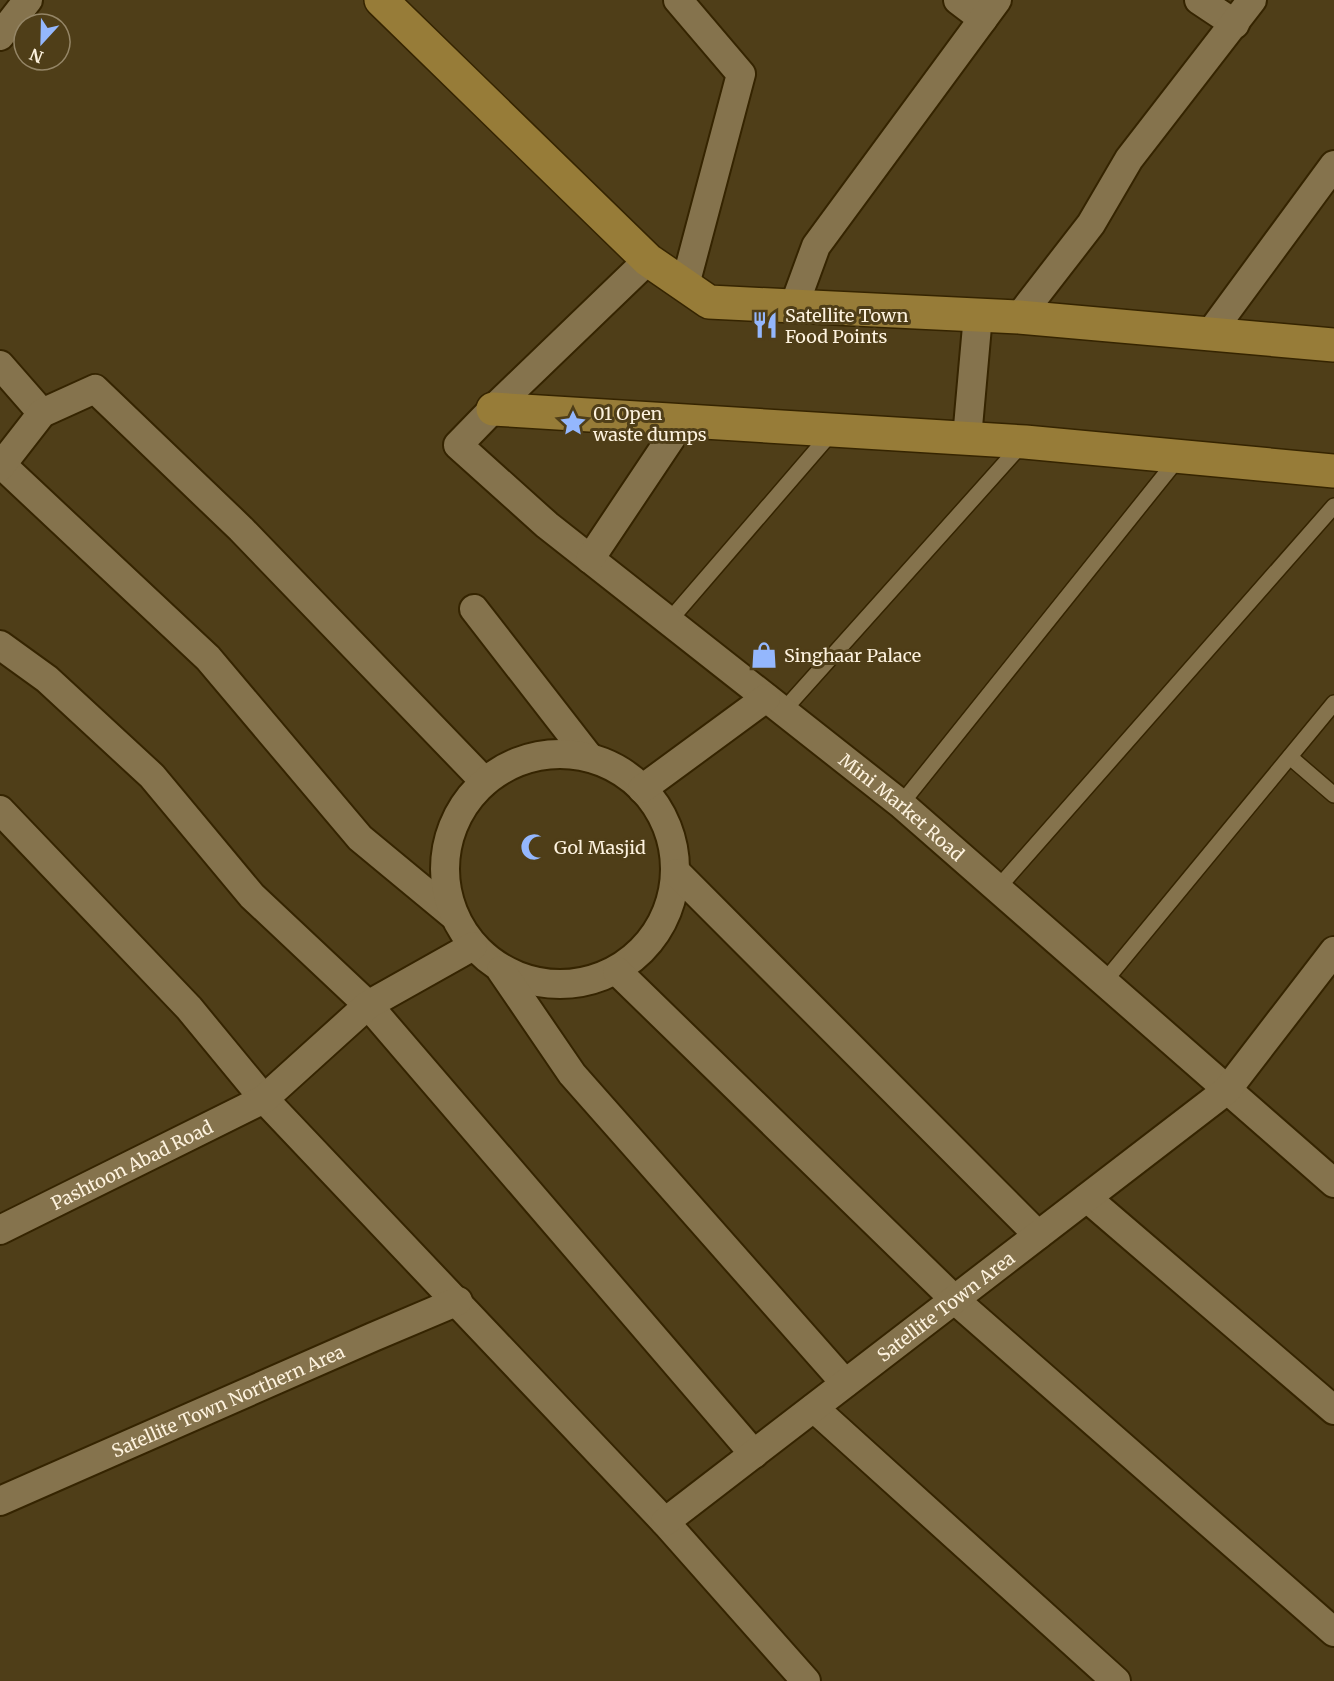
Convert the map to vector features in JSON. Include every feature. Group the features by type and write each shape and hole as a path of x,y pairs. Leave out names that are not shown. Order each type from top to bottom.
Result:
{"street":[{"path":"0,36 28,0"},
{"path":"381,0 648,260 709,302 1018,317 1334,345"},
{"path":"678,0 741,74 685,285"},
{"path":"794,306 816,246 990,9 958,0"},
{"path":"1199,0 1235,24"},
{"path":"1018,317 1091,224 1129,159 1252,0"},
{"path":"1209,335 1334,165"},
{"path":"493,409 648,260"},
{"path":"967,438 978,315"},
{"path":"0,365 42,413"},
{"path":"484,781 241,529 95,389 42,413 1,466 208,658 360,838 453,915 473,946 501,970 572,1074 845,1383"},
{"path":"493,409 1025,442 1334,471"},
{"name":"Mini Market Road","path":"493,409 458,445 547,525 901,804 1334,1184"},
{"path":"590,559 684,420"},
{"path":"474,609 589,757"},
{"path":"0,645 47,679 152,776 252,896 368,1005 754,1454"},
{"path":"642,789 775,705"},
{"path":"453,915 444,879 447,843 460,809 484,781 516,762 552,753 589,757 623,772 652,798 671,834 677,873 669,912 648,946 617,971 579,984 539,984 501,970"},
{"path":"0,810 189,1008 264,1100 458,1301 666,1522 806,1681"},
{"path":"677,873 1038,1235"},
{"name":"Pashtoon Abad Road","path":"0,1230 264,1100 368,1005 473,946"},
{"name":"Satellite Town Area","path":"666,1522 1227,1090 1334,951"},
{"path":"617,971 955,1300 1334,1632"},
{"path":"1087,1198 1334,1410"},
{"name":"Satellite Town Northern Area","path":"0,1501 458,1301"},
{"path":"814,1408 1116,1681"}],"lane":[{"path":"669,621 834,429"},
{"path":"775,705 1025,442"},
{"path":"901,804 1180,456"},
{"path":"997,889 1334,506"},
{"path":"1104,982 1334,703"},
{"path":"1290,757 1334,795"}],"place":[{"name":"Satellite Town Food Points","path":"765,325"},
{"name":"01 Open waste dumps","path":"573,423"},
{"name":"Singhaar Palace","path":"764,655"},
{"name":"Gol Masjid","path":"534,847"}]}
